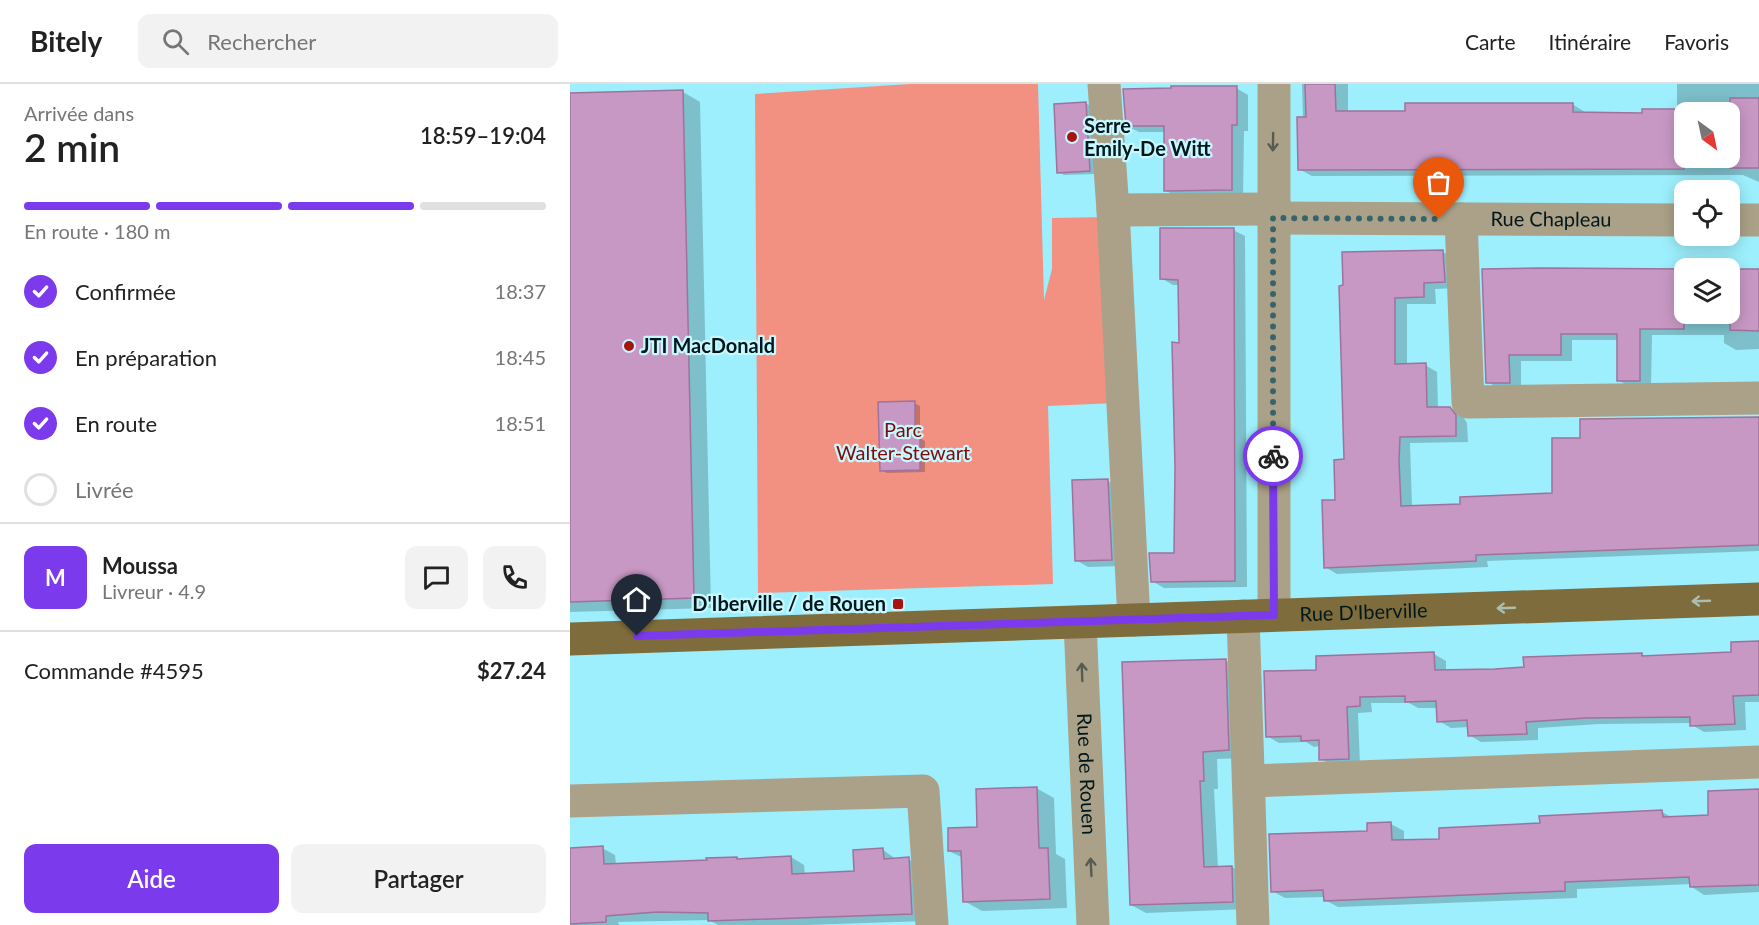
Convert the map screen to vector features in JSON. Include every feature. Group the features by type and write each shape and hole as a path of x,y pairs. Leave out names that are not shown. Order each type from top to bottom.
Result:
{"main road":[{"name":"Rue D'Iberville","path":"570,639 1759,599"}],"street":[{"path":"1104,84 1113,210 1134,620"},
{"path":"1253,925 1250,782 1273,214 1274,84"},
{"name":"Rue Chapleau","path":"1113,210 1461,219 1674,220"},
{"path":"1461,219 1468,402 1759,398"},
{"path":"1740,220 1759,220"},
{"name":"Rue de Rouen","path":"1080,622 1093,925"},
{"path":"1250,782 1759,762"},
{"path":"570,801 923,791 932,925"}],"green space":[{"name":"Parc Walter-Stewart","path":"910,84 1038,84 1044,300 1052,269 1052,218 1109,217 1116,403 1048,406 1053,584 758,593 755,94"}],"building":[{"path":"1305,84 1335,84 1336,111 1405,111 1405,103 1573,103 1573,112 1642,113 1642,109 1674,109 1674,168 1684,169 1298,170 1297,117 1306,117"},
{"path":"1171,86 1237,86 1237,125 1232,125 1232,190 1164,191 1164,126 1126,126 1123,89 1171,88"},
{"name":"JTI MacDonald","path":"683,90 694,598 570,602 570,93"},
{"path":"1730,98 1759,98 1759,168 1740,168 1740,102 1730,102"},
{"name":"Serre Emily-De Witt","path":"1086,102 1090,171 1057,173 1054,104"},
{"path":"1160,228 1234,228 1235,581 1151,582 1149,553 1174,553 1175,467 1172,342 1179,343 1178,280 1160,279"},
{"path":"1443,250 1445,282 1424,283 1424,297 1395,298 1395,364 1426,363 1427,407 1450,407 1456,415 1456,436 1400,437 1401,506 1460,504 1460,497 1552,493 1552,438 1580,438 1580,419 1759,417 1759,545 1476,555 1476,561 1324,568 1322,500 1335,500 1334,460 1344,459 1339,286 1343,285 1342,252"},
{"path":"1482,269 1674,269 1674,324 1684,324 1684,329 1640,329 1640,381 1617,381 1617,334 1561,334 1561,355 1509,355 1510,383 1486,383"},
{"path":"1740,269 1759,269 1759,331 1730,330 1730,324 1740,324"},
{"path":"915,401 915,436 920,436 920,470 880,471 878,402"},
{"path":"1108,479 1112,560 1075,561 1072,480"},
{"path":"1759,641 1759,695 1733,696 1735,724 1690,726 1690,717 1586,718 1526,722 1527,734 1468,736 1467,720 1437,722 1436,701 1405,702 1405,696 1360,697 1360,706 1347,707 1349,759 1319,760 1319,740 1301,741 1301,736 1266,737 1264,671 1316,670 1316,656 1434,652 1435,670 1495,669 1524,667 1523,657 1642,653 1642,656 1731,652 1731,642"},
{"path":"1226,659 1229,750 1203,752 1204,781 1200,781 1204,867 1232,866 1233,902 1130,905 1122,662"},
{"path":"1037,787 1039,848 1048,848 1050,899 963,902 961,851 948,851 948,828 977,827 976,789"},
{"path":"1759,789 1759,885 1690,887 1689,877 1565,882 1565,891 1324,901 1323,890 1271,892 1269,834 1367,831 1367,823 1391,822 1392,840 1439,839 1439,828 1540,823 1539,816 1662,810 1663,817 1708,815 1708,791"},
{"path":"603,846 604,864 791,856 792,874 854,871 853,850 883,848 884,859 909,857 912,914 708,921 708,913 657,912 606,916 606,922 570,924 570,848"}],"way so far":[{"path":"1273,456 1273,218 1439,219"}],"place":[{"name":"Serre Emily-De Witt","path":"1072,137"},
{"name":"JTI MacDonald","path":"629,346"},
{"name":"D'Iberville / de Rouen","path":"898,604"}],"route":[{"path":"637,636 1274,615 1273,456"}]}
